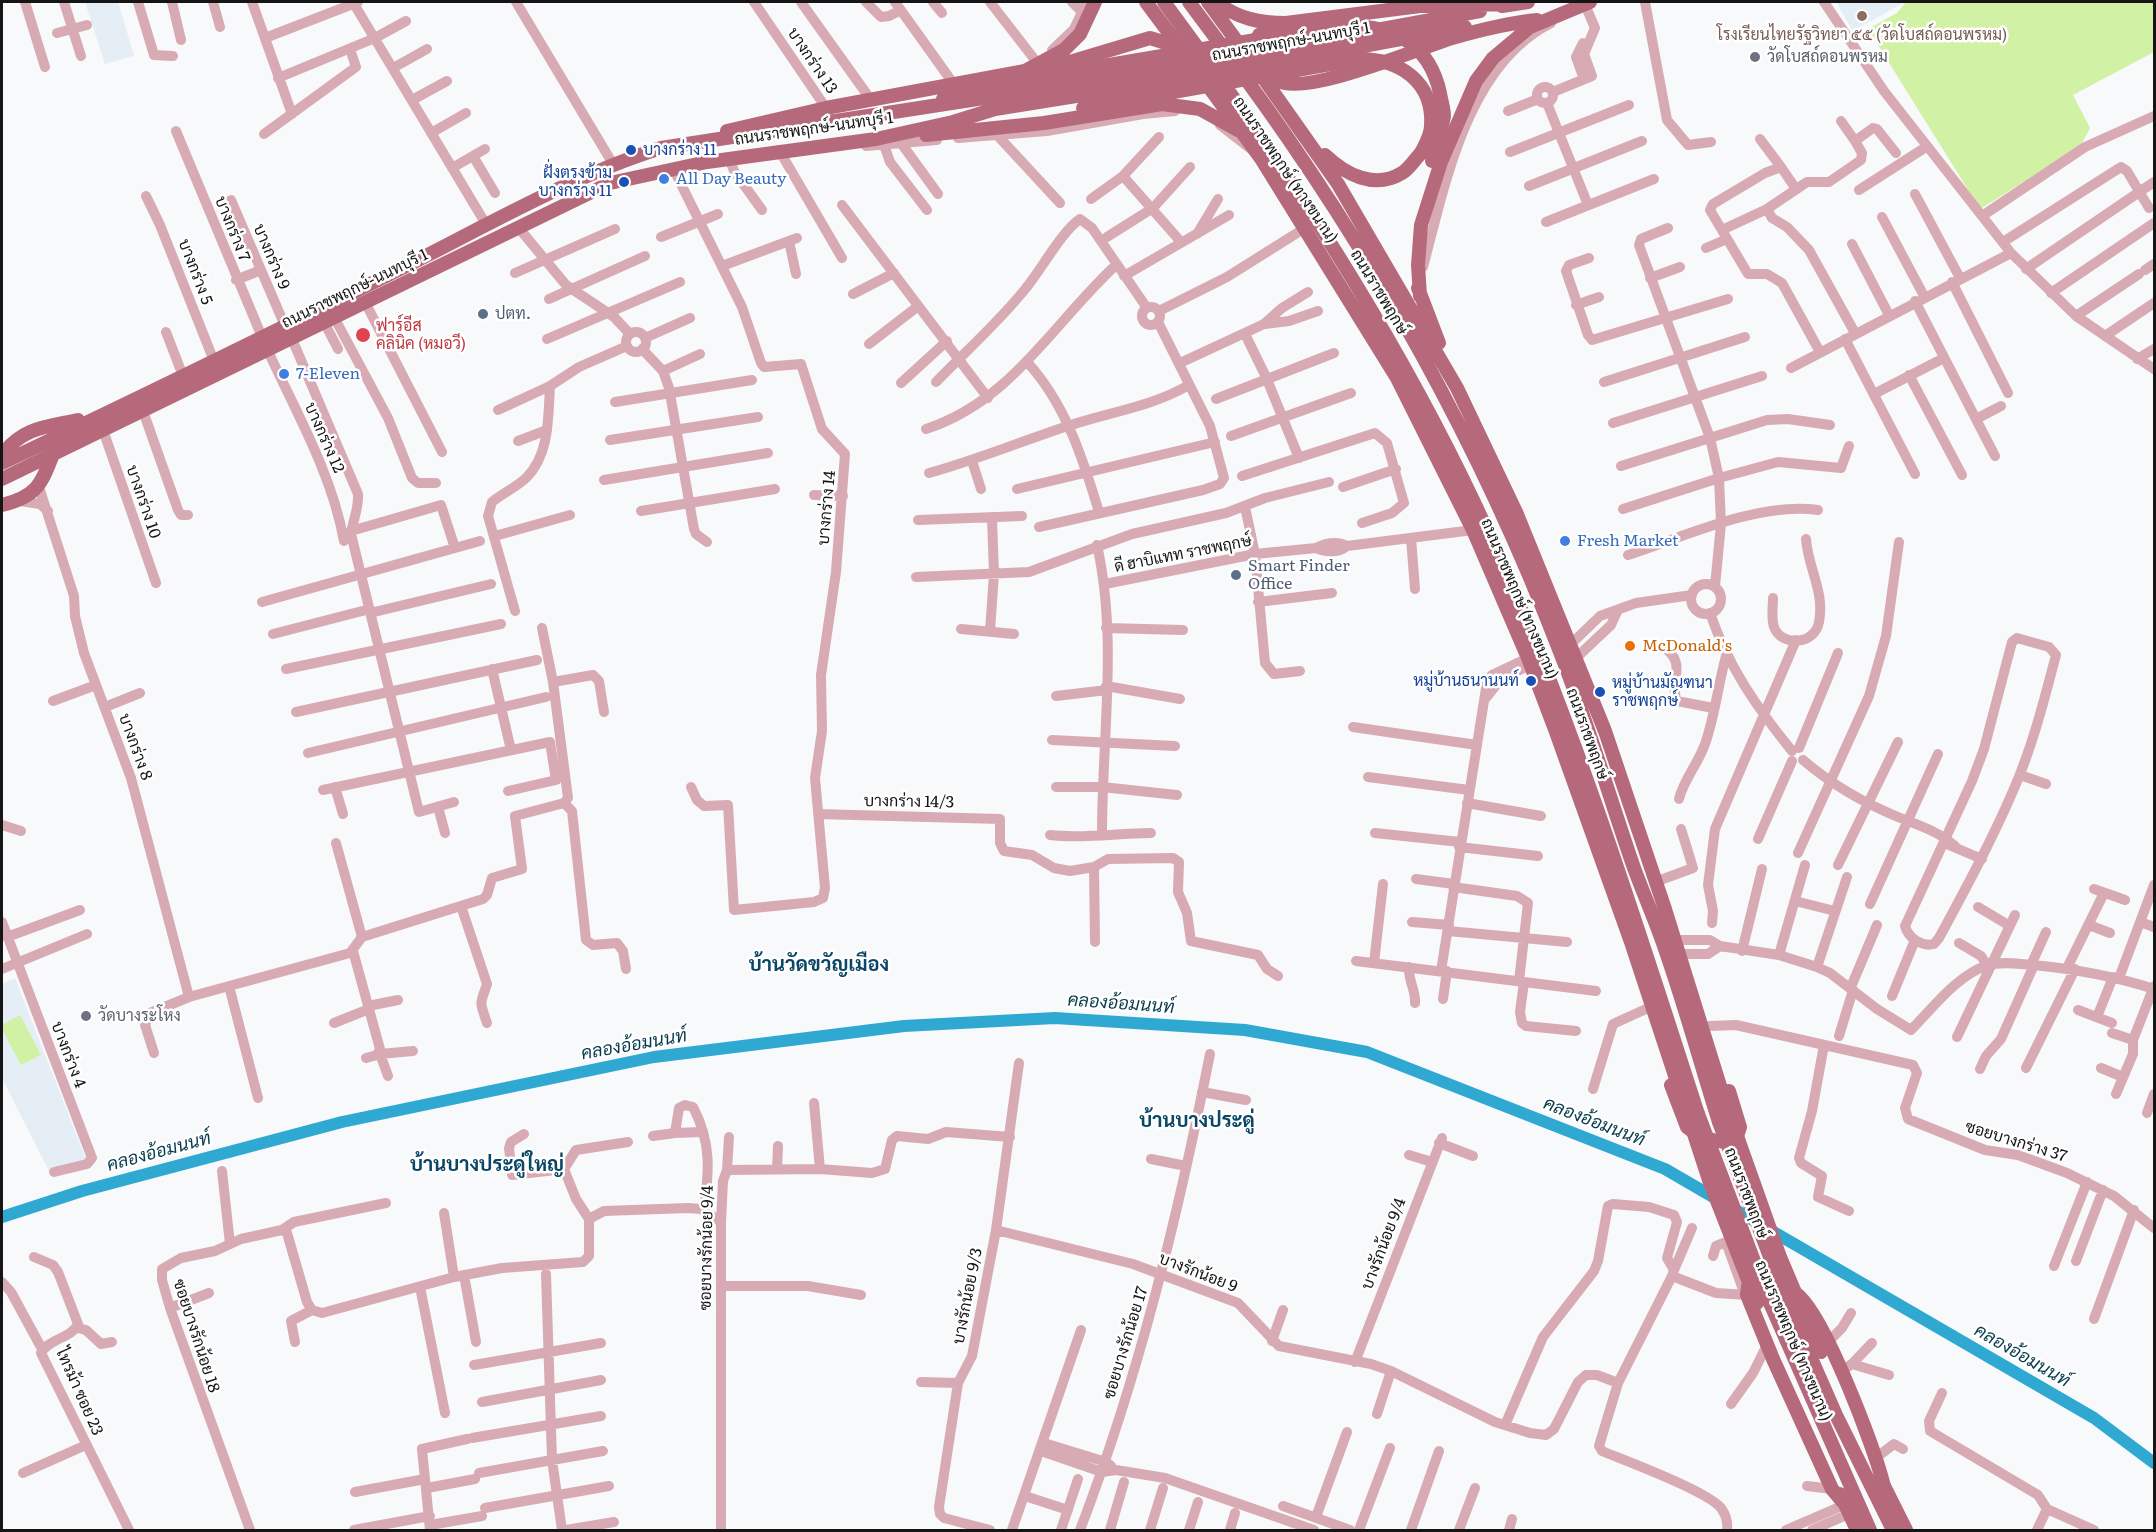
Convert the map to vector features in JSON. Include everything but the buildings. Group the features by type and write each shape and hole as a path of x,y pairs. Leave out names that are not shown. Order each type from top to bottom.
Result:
{"main road":[{"path":"1025,71 1064,50 1080,34 1095,2"},
{"name":"ถนนราชพฤกษ์ (ทางขนาน)","path":"1146,2 1256,152 1374,339 1397,378 1473,530 1556,732 1611,892 1632,945 1710,1183 1755,1299 1857,1530"},
{"name":"ถนนราชพฤกษ์","path":"1164,2 1272,152 1340,258 1409,374 1485,527 1541,657 1595,806 1698,1114 1755,1299 1870,1530"},
{"name":"ถนนราชพฤกษ์","path":"1189,2 1321,185 1444,397 1503,519 1559,650 1666,950 1719,1122 1790,1310 1836,1415 1893,1530"},
{"name":"ถนนราชพฤกษ์ (ทางขนาน)","path":"1208,2 1305,134 1338,184 1457,388 1516,512 1599,715 1665,909 1726,1106 1780,1257 1804,1316 1906,1530"},
{"path":"1217,2 1248,19 1266,23 1286,23 1420,6 1510,4"},
{"path":"1227,2 1269,17 1351,6 1454,2"},
{"name":"ถนนราชพฤกษ์-นนทบุรี 1","path":"1346,43 1434,21 1528,2"},
{"name":"ถนนราชพฤกษ์-นนทบุรี 1","path":"2,479 268,351 289,332 487,226 612,164 661,148 1072,91 1346,43 1584,5"},
{"path":"1286,23 1264,31 1258,38 1277,80 1294,86 1364,70 1491,28 1545,19 1584,5"},
{"path":"1420,296 1421,225 1441,162 1462,110 1476,81 1493,58 1511,41 1545,19"},
{"path":"1072,91 1338,26 1367,25 1396,34 1421,54 1436,78 1444,114 1426,157 1402,173 1370,180 1355,177 1334,164 1305,134"},
{"path":"661,148 826,108 1063,64 1150,38 1159,39 1172,50 1178,75 1177,92 1162,105"},
{"path":"1072,91 1359,59 1378,59 1402,68 1420,82 1429,99 1431,128 1411,241 1413,268 1420,296 1457,388"},
{"name":"ถนนราชพฤกษ์-นนทบุรี 1","path":"3,454 106,413 262,337 329,320 610,183 779,150 880,142 995,109 1072,91"},
{"path":"880,142 1044,123 1162,105 1200,109 1241,132"},
{"path":"1340,258 1374,339"},
{"path":"2,505 20,501 39,487 53,454"},
{"path":"1599,715 1612,800"},
{"path":"1556,732 1595,806"},
{"path":"1611,892 1624,944 1682,1120 1687,1127 1699,1134 1715,1140 1731,1142 1739,1134 1740,1127 1682,940 1665,909"},
{"path":"1845,1507 1832,1489 1767,1345 1755,1299 1748,1286 1756,1281 1771,1282 1789,1290 1802,1300 1818,1322 1827,1342 1846,1368 1877,1457 1884,1486"}],"street":[{"path":"25,2 45,67"},
{"path":"64,2 81,56"},
{"path":"138,2 154,55 173,56"},
{"path":"172,2 181,40"},
{"path":"213,2 220,27"},
{"path":"252,2 292,114"},
{"path":"516,2 612,164"},
{"name":"บางกร่าง 13","path":"754,2 826,108"},
{"path":"801,2 871,100"},
{"path":"866,2 880,17 889,16 898,6 956,83 1035,60 1060,45 1074,29 1087,2"},
{"path":"933,2 942,13"},
{"path":"990,2 1035,60"},
{"path":"1072,2 1083,13"},
{"path":"1419,281 1433,219 1471,114 1489,79 1506,56 1519,45 1584,5 1600,2"},
{"path":"1645,2 1668,122 1688,145 1711,142"},
{"path":"1824,2 1884,92 2012,253 2076,316 2154,369"},
{"path":"265,38 356,3 487,226"},
{"path":"1584,5 1595,28 1584,54 1588,77 1553,92 1547,87 1542,87 1538,91 1559,133 1588,205"},
{"path":"278,78 375,38 406,21"},
{"path":"57,33 87,25"},
{"path":"264,134 356,67 350,49"},
{"path":"393,68 427,49"},
{"path":"412,100 447,81"},
{"path":"1508,111 1543,101"},
{"path":"1510,152 1629,105"},
{"path":"927,210 890,162 880,142 901,143 1047,131 1165,110 1185,111 1221,126 1256,152"},
{"path":"431,132 466,113"},
{"path":"1982,216 2085,147 2154,116"},
{"path":"1706,248 1796,189 1813,180 1829,182 1861,160 1862,153 1841,121"},
{"path":"1855,141 1875,127 1896,153"},
{"name":"บางกร่าง 7","path":"176,131 236,280 262,337"},
{"path":"998,136 1060,203"},
{"path":"1090,199 1124,176 1159,137"},
{"path":"1761,139 1796,189"},
{"path":"1529,186 1642,141"},
{"path":"901,143 938,194"},
{"path":"1859,190 1926,147"},
{"path":"452,168 485,149"},
{"path":"779,150 842,258"},
{"path":"473,156 495,193"},
{"path":"729,158 734,171 762,210"},
{"path":"1107,237 1153,208 1190,167"},
{"path":"1781,167 1765,173 1710,207 1711,213 1748,274 1767,274 1782,283 1820,352"},
{"path":"2003,242 2121,167 2127,171 2153,210"},
{"name":"บางกร่าง 14","path":"674,170 742,307 764,367 775,368 798,363 804,367 822,429 845,454 843,496 821,675 822,731 815,778 825,888 823,898 814,902 734,910 728,805 704,806 697,800 692,788"},
{"path":"1124,176 1181,242"},
{"path":"1545,222 1654,179"},
{"path":"2026,268 2154,182"},
{"path":"1915,194 2008,393"},
{"name":"บางกร่าง 5","path":"146,196 160,225 214,361"},
{"path":"1197,234 1218,199"},
{"name":"บางกร่าง 9","path":"231,200 358,494 359,506 351,531"},
{"path":"842,205 988,398"},
{"path":"1767,209 1772,218 1788,227 1809,250 1850,336 1874,394 1915,474"},
{"path":"661,237 701,223 718,214"},
{"path":"1124,276 1229,215"},
{"path":"1882,217 1920,298 1944,358 1995,456"},
{"path":"902,383 953,351 1025,289 1068,230 1080,219 1092,228 1147,308"},
{"path":"2051,293 2154,223"},
{"path":"518,227 543,261 572,289 608,313 628,340 632,351 642,350"},
{"path":"1147,308 1142,317 1144,322 1154,325 1159,317 1227,278 1305,228"},
{"path":"1668,228 1641,239 1640,251 1710,438 1719,478 1721,524 1714,586"},
{"path":"515,273 615,229"},
{"path":"722,266 793,240 796,274"},
{"path":"1852,244 1889,315"},
{"path":"1791,368 1920,298 2012,253"},
{"path":"549,299 645,256"},
{"path":"1589,258 1566,267 1576,305 1592,340 1728,298"},
{"path":"926,429 954,419 988,398 1028,363 1097,283 1116,265"},
{"path":"1650,278 1680,267"},
{"path":"2076,316 2146,269"},
{"path":"236,280 261,270"},
{"path":"853,294 894,273"},
{"path":"547,339 680,282"},
{"path":"1180,363 1264,324 1282,308 1308,292"},
{"path":"1576,305 1599,297"},
{"path":"365,302 442,452"},
{"path":"2105,336 2154,303"},
{"path":"869,344 917,307"},
{"path":"1040,527 1203,490 1220,484 1225,473 1215,442 1156,308 1147,308"},
{"path":"1264,324 1288,321 1318,310"},
{"path":"645,338 690,318"},
{"path":"329,320 338,349"},
{"path":"329,320 388,418 412,478 418,483 436,483"},
{"path":"166,332 183,376"},
{"path":"498,410 550,386 640,333 645,338"},
{"path":"1245,334 1283,416 1299,458"},
{"path":"1604,382 1744,336"},
{"path":"642,350 645,338"},
{"path":"2138,358 2154,349"},
{"path":"642,350 663,371 670,394 696,534 707,542"},
{"name":"บางกร่าง 12","path":"268,351 315,452 334,502 344,541"},
{"path":"936,382 953,351"},
{"path":"1216,399 1266,377 1334,353"},
{"path":"663,371 700,354"},
{"path":"1874,394 1944,358"},
{"path":"1028,363 1053,393 1069,426 1099,512"},
{"path":"1909,375 1962,475"},
{"path":"1613,423 1762,376"},
{"path":"615,402 752,380"},
{"path":"929,473 972,461 1069,426 1152,403 1189,385"},
{"path":"515,611 488,516 492,502 521,482 536,465 547,430 550,386"},
{"path":"1231,436 1351,393"},
{"path":"1976,419 2001,406"},
{"path":"143,411 178,510 182,515 188,515"},
{"path":"610,440 758,417"},
{"path":"1621,466 1767,420 1788,419 1830,425"},
{"name":"บางกร่าง 10","path":"103,430 156,583"},
{"path":"518,441 547,430"},
{"path":"1242,476 1375,433 1388,443 1404,503 1392,513 1362,523"},
{"path":"1017,489 1215,442"},
{"path":"1623,509 1719,478 1778,462 1841,468 1849,446"},
{"path":"604,480 768,453"},
{"path":"972,461 981,489"},
{"path":"1343,487 1396,469"},
{"name":"ดี ฮาบิแทท ราชพฤกษ์","path":"1329,482 1265,498 1245,507 1097,545 1105,584 1255,554 1316,548 1324,544 1340,543 1347,546 1473,530"},
{"name":"บางกร่าง 8","path":"39,487 74,596 80,637 132,778 189,997"},
{"path":"641,511 775,489"},
{"path":"814,495 843,496"},
{"path":"20,501 40,504 48,511"},
{"path":"454,802 419,812 351,531 441,505 455,548"},
{"path":"1245,507 1255,554 1265,663 1274,674 1300,671"},
{"path":"1629,555 1721,524 1782,509 1818,510"},
{"path":"495,536 570,515"},
{"path":"918,520 1022,516"},
{"path":"990,631 994,574 992,518"},
{"path":"1411,538 1415,589"},
{"path":"1773,598 1773,621 1777,632 1784,638 1796,640 1806,640 1811,637 1819,621 1819,590 1810,567 1806,539"},
{"path":"262,602 480,541"},
{"path":"1798,853 1869,696 1878,666 1892,596 1899,542"},
{"path":"915,577 1029,572 1046,568 1097,545"},
{"path":"273,634 491,584"},
{"path":"1102,833 1106,688 1105,584"},
{"path":"1704,584 1714,586 1719,591 1721,601 1719,607 1710,613 1696,610 1692,596 1697,587 1704,584"},
{"path":"1258,602 1332,593"},
{"path":"1571,644 1600,616 1617,612 1636,603 1692,596"},
{"path":"1576,658 1611,625 1617,612"},
{"path":"1710,613 1726,656 1764,717 1796,755 1831,782 1982,860"},
{"path":"286,669 501,624"},
{"path":"388,1076 380,1054 354,951 362,937 461,906 488,895 492,878 522,868 515,816 528,810 564,803 568,798 553,682 542,628"},
{"path":"1106,628 1184,630"},
{"path":"961,629 1014,634"},
{"path":"2017,638 2049,647 2056,655 2020,775 1982,860 1936,942 1928,945 1915,940 1907,933 1905,926 1948,843 1984,749 2012,642 2017,638"},
{"path":"1712,923 1713,911 1708,885 1712,842 1796,640"},
{"path":"1663,646 1671,651 1678,670 1675,695 1677,701 1713,708"},
{"path":"1758,839 1838,653"},
{"path":"1679,799 1685,781 1699,762 1726,656"},
{"path":"296,712 537,660"},
{"path":"1443,999 1453,885 1485,700 1501,679 1529,662"},
{"path":"492,669 511,750"},
{"path":"553,682 593,675 599,681 604,712"},
{"path":"53,701 96,685"},
{"path":"1056,696 1106,688 1180,699"},
{"path":"105,707 140,693"},
{"path":"308,753 546,697"},
{"path":"1353,727 1477,746"},
{"path":"1052,740 1175,746"},
{"path":"323,790 550,742 556,780 508,791"},
{"path":"1838,865 1898,742"},
{"path":"1870,904 1905,820 1938,754"},
{"path":"2020,775 2046,784"},
{"path":"1368,777 1469,790"},
{"path":"335,787 343,814"},
{"path":"1056,787 1102,787 1177,795"},
{"path":"564,803 572,811 585,940 593,945 617,943 623,951 626,969"},
{"path":"1467,804 1541,816"},
{"path":"438,807 445,833"},
{"name":"บางกร่าง 14/3","path":"818,814 1000,819 1000,843 1004,851 1032,855 1054,868 1070,871 1094,867"},
{"path":"2,825 21,831"},
{"path":"1655,882 1693,868 1681,829"},
{"path":"1050,835 1082,838 1102,833 1151,833"},
{"path":"1375,833 1538,856"},
{"path":"336,843 362,937"},
{"path":"1095,942 1094,867 1111,859 1168,857 1179,862 1178,892 1187,913 1191,941 1258,955 1267,969 1278,975"},
{"path":"1779,955 1805,865"},
{"path":"1742,951 1762,869"},
{"path":"1817,967 1847,877"},
{"path":"1416,879 1524,898 1528,903 1521,982 1522,1023 1526,1026 1576,1031"},
{"path":"1374,963 1383,884"},
{"path":"2097,1017 2140,922 2154,885"},
{"path":"2026,1068 2089,925 2099,891 2125,900"},
{"path":"1795,902 1835,911"},
{"path":"461,906 487,984 480,995 480,1003 487,1023"},
{"path":"1978,907 2010,926"},
{"path":"7,937 81,910"},
{"path":"1957,1037 1989,965 2015,915"},
{"name":"บางกร่าง 4","path":"2,922 92,1158 87,1164 54,1172"},
{"path":"1413,922 1567,942"},
{"path":"2140,922 2154,927"},
{"path":"1839,1036 1852,988 1877,925"},
{"path":"2089,925 2110,933"},
{"path":"1980,1069 1986,1056 2001,1039 2046,932"},
{"path":"2,969 16,961 87,934"},
{"path":"1682,940 1710,940 1720,946 1779,955 1817,967 1852,988 1877,1009 1911,1030 1958,984 1989,965 2071,968 2154,988 2133,1040 2133,1054 2116,1094"},
{"path":"1892,996 1915,940"},
{"path":"1959,943 1981,956 1989,965"},
{"path":"1686,954 1708,954 1720,946"},
{"path":"154,1053 145,1025 147,1015 189,997 354,951"},
{"path":"1356,961 1596,991"},
{"path":"1409,967 1409,981 1414,992 1415,1003"},
{"path":"230,986 258,1098"},
{"path":"334,1023 369,1008 398,1000"},
{"path":"1593,1089 1613,1024 1646,1009"},
{"path":"2078,1010 2097,1017 2133,1040"},
{"name":"ซอยบางกร่าง 37","path":"1709,1026 1736,1026 1913,1065 1917,1073 1905,1108 1908,1119 1985,1150 2018,1155 2044,1163 2087,1182 2134,1210 2154,1228"},
{"path":"1824,1045 1812,1111 1799,1158 1801,1163 1822,1176 1818,1197 1849,1211"},
{"path":"366,1058 380,1054 413,1051"},
{"name":"ซอยบางรักน้อย 17","path":"1080,1530 1104,1467 1162,1275 1210,1054"},
{"name":"บางรักน้อย 9/3","path":"990,1530 945,1518 940,1514 958,1383 972,1356 996,1230 1019,1063"},
{"path":"2101,1068 2123,1077"},
{"path":"1202,1092 1246,1100"},
{"path":"2147,1113 2154,1094"},
{"path":"814,1103 820,1168"},
{"path":"675,1133 676,1113 679,1108 685,1105 693,1107 710,1164 704,1211"},
{"path":"653,1136 702,1132"},
{"name":"ซอยบางรักน้อย 9/4","path":"721,1530 722,1222 723,1181 727,1170 820,1168 875,1173 888,1164 890,1147 897,1136 928,1139 946,1132 1010,1137"},
{"path":"524,1134 512,1142 509,1148 512,1176 564,1169"},
{"path":"727,1170 729,1137"},
{"name":"บางรักน้อย 9/4","path":"1355,1362 1441,1140 1473,1156"},
{"path":"564,1169 576,1150 628,1142"},
{"path":"777,1169 778,1146"},
{"path":"1410,1155 1432,1162"},
{"path":"1151,1160 1186,1166"},
{"path":"282,1230 287,1233 307,1302 312,1310 322,1313 459,1276 502,1268 583,1262 589,1256 588,1218 576,1199 564,1169"},
{"path":"222,1171 230,1244"},
{"path":"2054,1266 2087,1182"},
{"path":"2076,1262 2103,1190"},
{"name":"ซอยบางรักน้อย 18","path":"250,1530 170,1308 161,1274 165,1266 182,1258 215,1251 241,1239 282,1230 294,1221 386,1203"},
{"path":"1504,1425 1543,1337 1594,1271 1608,1206 1613,1204 1649,1207 1674,1215 1677,1222 1668,1258 1673,1273 1716,1293 1755,1299"},
{"path":"588,1218 604,1211 688,1208 704,1211 722,1222"},
{"path":"2094,1319 2134,1210"},
{"path":"444,1213 476,1342"},
{"path":"1692,1228 1673,1273 1618,1383 1599,1441 1599,1449 1715,1503 1726,1516 1727,1530"},
{"name":"บางรักน้อย 9","path":"996,1230 1123,1262 1238,1303 1279,1346 1391,1371 1504,1425 1530,1433 1546,1435 1554,1429 1578,1382 1586,1375 1597,1375 1618,1383"},
{"path":"1713,1256 1716,1246 1726,1242 1755,1299"},
{"name":"ไทรม้า ซอย 23","path":"34,1257 53,1265 58,1272 78,1328 42,1349 129,1530"},
{"path":"546,1274 552,1460 564,1530 614,1522"},
{"path":"2,1282 11,1292 42,1349"},
{"path":"721,1286 808,1286 861,1295"},
{"path":"420,1287 445,1413"},
{"path":"170,1308 209,1293"},
{"path":"295,1342 291,1321 312,1310"},
{"path":"1272,1341 1283,1310"},
{"path":"1827,1342 1842,1328 1851,1313"},
{"path":"78,1328 86,1330 101,1344 112,1342"},
{"path":"1012,1530 1043,1447 1081,1330"},
{"path":"474,1365 601,1343"},
{"path":"1846,1368 1872,1343"},
{"path":"1731,1404 1753,1373 1767,1345"},
{"path":"1846,1368 1889,1376"},
{"path":"1377,1414 1391,1371"},
{"path":"482,1402 601,1380"},
{"path":"921,1382 958,1383"},
{"path":"1942,1394 1929,1421 1930,1431 2038,1495 2047,1509 2094,1530"},
{"path":"430,1524 422,1449 470,1438 601,1416"},
{"path":"1316,1517 1347,1432"},
{"path":"23,1473 86,1444"},
{"path":"1877,1457 1894,1444 1903,1449"},
{"path":"1043,1447 1104,1467 1165,1478 1314,1530"},
{"path":"1359,1530 1390,1448"},
{"path":"355,1492 477,1476 603,1451"},
{"path":"1411,1530 1439,1452"},
{"path":"1061,1530 1078,1479"},
{"path":"1110,1530 1124,1482"},
{"path":"354,1530 430,1524 557,1495 609,1486"},
{"path":"1807,1486 1832,1489"},
{"path":"1150,1530 1163,1488"},
{"path":"1459,1530 1475,1488"},
{"path":"1025,1496 1068,1510"},
{"path":"1189,1530 1198,1502"},
{"path":"1283,1506 1350,1530"},
{"path":"1786,1530 1807,1528 1845,1507"},
{"path":"2037,1530 2047,1509"},
{"path":"1230,1530 1235,1513"},
{"path":"1509,1530 1512,1519"}],"shaded area":[{"path":"85,2 118,2 134,56 105,64"},
{"name":"โรงเรียนไทยรัฐวิทยา ๕๕ (วัดโบสถ์ดอนพรหม)","path":"1836,2 1905,2 1853,31"},
{"path":"15,978 87,1162 51,1175 2,1078 2,984"}],"green space":[{"path":"1906,2 2154,2 2154,52 2073,95 2090,128 2080,147 1980,209 1868,29 1897,13"},
{"path":"20,1015 41,1055 21,1065 2,1029 2,1025"}],"waterway":[{"name":"คลองอ้อมนนท์","path":"2,1217 82,1191 342,1122 654,1057 904,1026 1055,1018 1245,1030 1367,1052 1665,1169 2094,1418 2154,1463"}],"place":[{"name":"โรงเรียนไทยรัฐวิทยา ๕๕ (วัดโบสถ์ดอนพรหม)","path":"1862,16"},
{"name":"วัดโบสถ์ดอนพรหม","path":"1755,57"},
{"name":"บางกร่าง 11","path":"631,150"},
{"name":"All Day Beauty","path":"664,179"},
{"name":"ฝั่งตรงข้าม บางกร่าง 11","path":"624,182"},
{"name":"ปตท.","path":"483,314"},
{"name":"ฟาร์อีส คลินิค (หมอวี)","path":"363,335"},
{"name":"7-Eleven","path":"284,374"},
{"name":"Fresh Market","path":"1565,541"},
{"name":"Smart Finder Office","path":"1236,575"},
{"name":"McDonald's","path":"1630,646"},
{"name":"หมู่บ้านธนานนท์","path":"1531,681"},
{"name":"หมู่บ้านมัณฑนา ราชพฤกษ์","path":"1600,692"},
{"name":"วัดบางระโหง","path":"86,1016"}],"district":[{"name":"บ้านวัดขวัญเมือง","path":"819,965"},
{"name":"บ้านบางประดู่","path":"1197,1121"},
{"name":"บ้านบางประดู่ใหญ่","path":"487,1165"}]}
